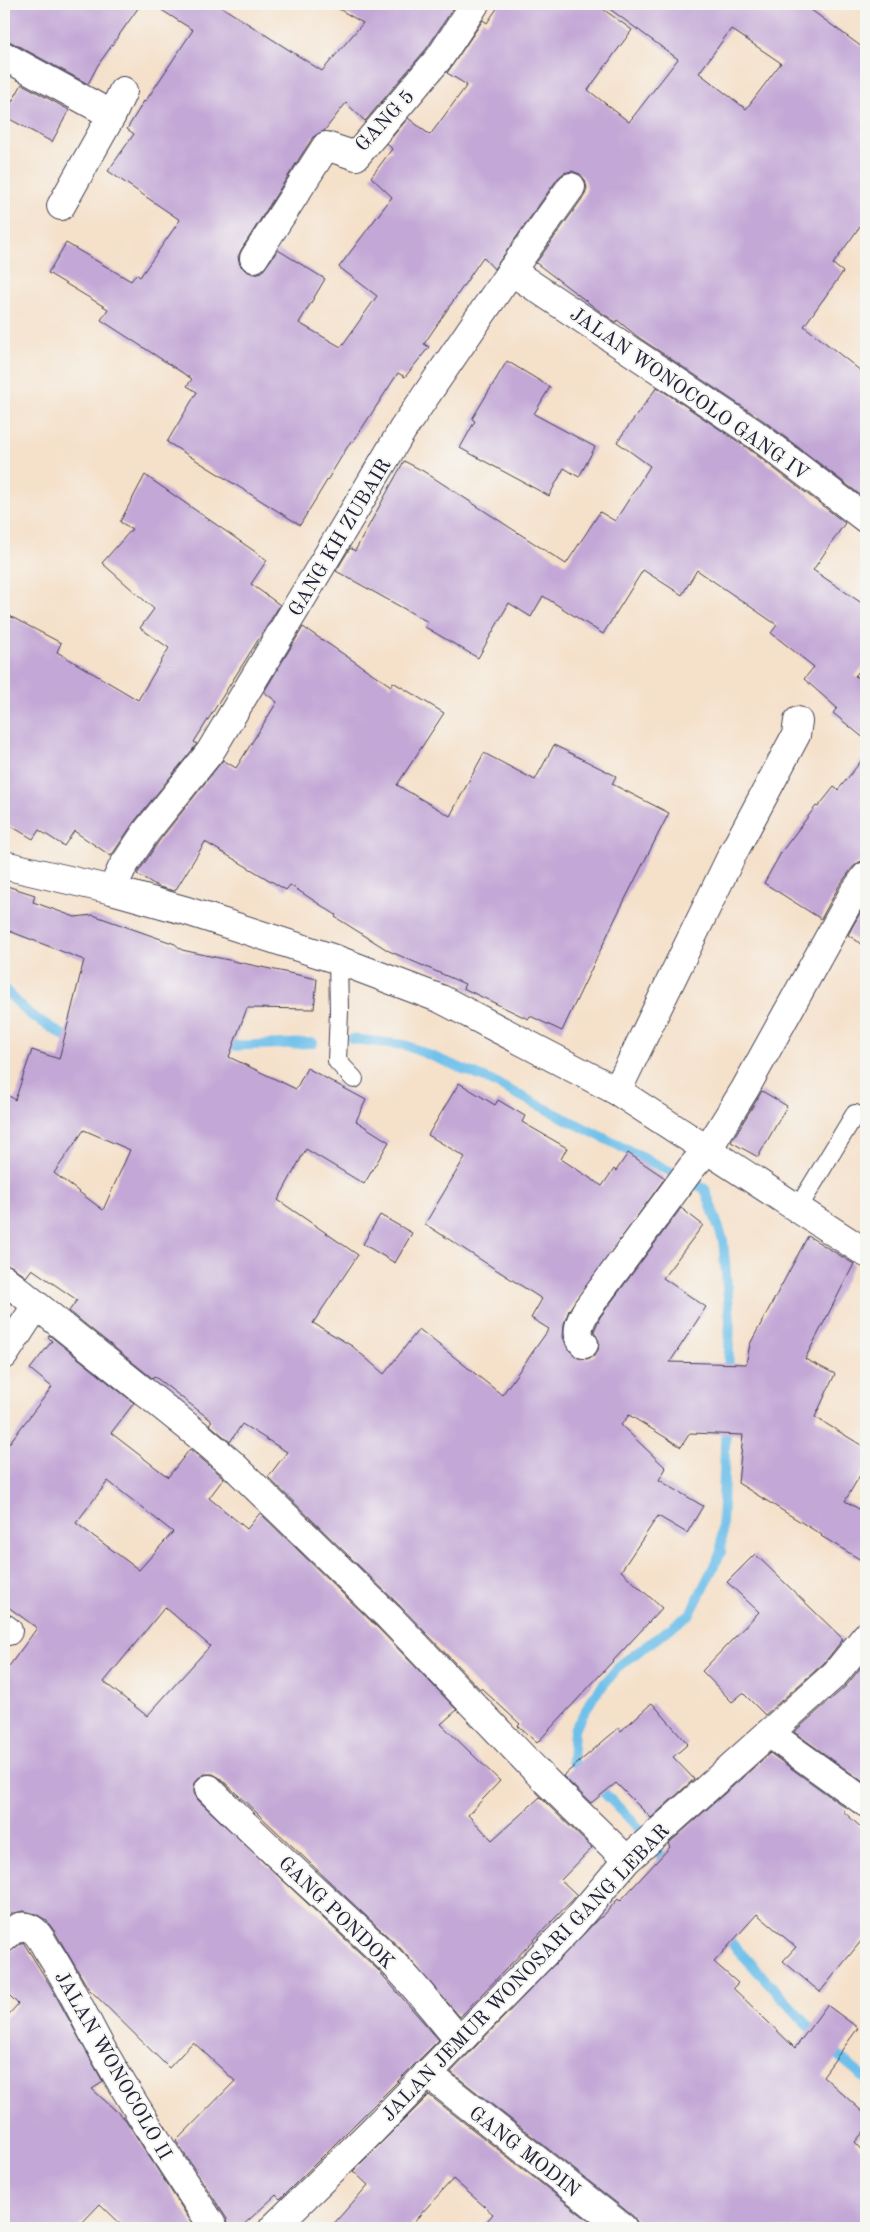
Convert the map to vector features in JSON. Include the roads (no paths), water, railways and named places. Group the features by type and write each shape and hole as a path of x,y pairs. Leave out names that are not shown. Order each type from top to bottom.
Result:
{"street":[{"name":"GANG 5","path":"254,258 326,146 356,156 440,57 475,4"},
{"path":"4,56 117,103 61,206"},
{"name":"GANG KH ZUBAIR","path":"112,890 122,868 146,832 210,752 404,430 511,271 571,187"},
{"name":"JALAN WONOCOLO GANG IV","path":"511,271 755,434 866,519"},
{"path":"617,1091 732,855 796,735 798,720"},
{"path":"4,865 112,890 187,911 338,960 441,999 617,1091 700,1158 798,1208 866,1253"},
{"path":"584,1344 578,1336 578,1328 587,1309 700,1158 745,1089 853,894 866,876"},
{"path":"4,1279 232,1464 389,1617 544,1779 641,1848"},
{"path":"4,1355 36,1306"},
{"name":"JALAN JEMUR WONOSARI GANG LEBAR","path":"273,2228 572,1925 641,1848 834,1674 866,1636"},
{"path":"769,1733 866,1804"},
{"name":"GANG PONDOK","path":"210,1789 241,1821 391,1961 459,2040"},
{"name":"JALAN WONOCOLO II","path":"4,1938 14,1928 25,1926 37,1934 59,1968 106,2056 150,2132 214,2228"},
{"name":"GANG MODIN","path":"427,2073 622,2228"}],"lane":[{"path":"338,960 340,1011 337,1061 354,1079"},
{"path":"798,1208 856,1114"}],"waterway":[{"path":"4,989 29,1014 76,1043"},
{"path":"352,1039 405,1045 487,1079 705,1189 723,1240 730,1320 728,1375"},
{"path":"221,1046 313,1043"},
{"path":"669,1867 647,1836 572,1761 574,1730 594,1696 620,1665 690,1614 721,1552 726,1422"},
{"path":"722,1933 819,2037"},
{"path":"829,2048 866,2079"}]}
